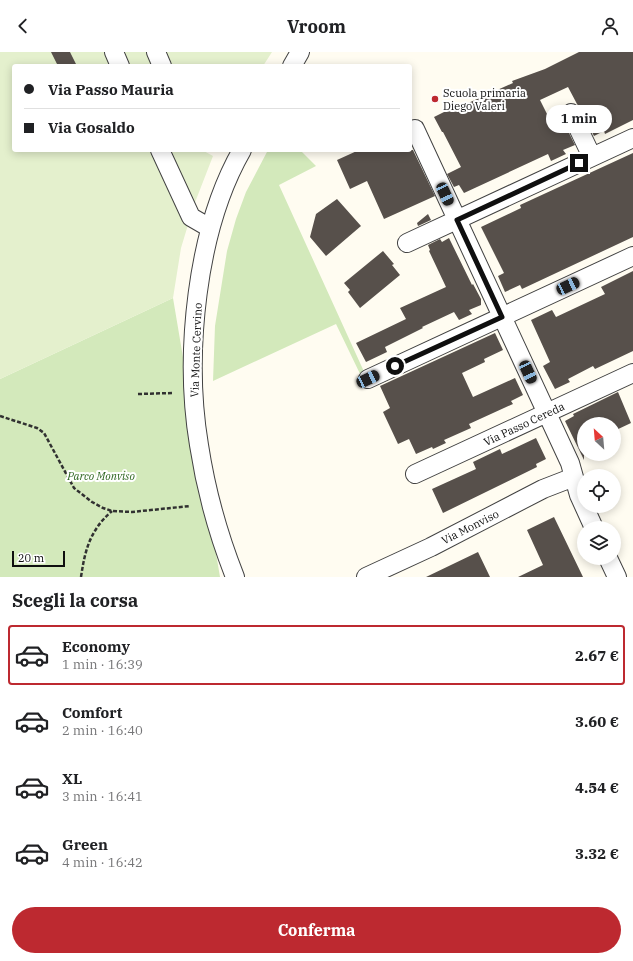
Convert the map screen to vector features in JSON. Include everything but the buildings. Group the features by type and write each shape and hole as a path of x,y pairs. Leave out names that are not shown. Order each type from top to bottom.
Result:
{"street":[{"path":"114,52 119,64"},
{"path":"156,52 161,64"},
{"path":"293,64 300,52"},
{"path":"571,113 592,157"},
{"path":"415,129 570,463 577,488"},
{"path":"407,243 633,138"},
{"path":"161,152 191,217 210,228"},
{"name":"Via Monte Cervino","path":"234,577 224,549 205,480 198,444 193,377 199,285 210,228 236,152"},
{"path":"368,379 633,256"},
{"name":"Via Passo Cereda","path":"415,474 633,373"},
{"name":"Via Monviso","path":"366,577 431,547 544,489 574,477"},
{"path":"611,565 617,577"}],"path":[{"path":"138,394 173,393"},
{"path":"0,416 37,428 44,434 74,488 92,502 112,511 132,512 190,506"},
{"path":"81,577 84,555 89,541 103,519 112,511"}],"green space":[{"path":"0,52 272,52 264,64 12,64 12,152 206,152 213,156 194,205 181,248 173,298 0,379"},
{"path":"267,152 302,152 316,166 279,185 366,376 362,378 336,324 213,381 215,326 227,251 236,219 246,192"},
{"name":"Parco Monviso","path":"173,298 220,577 0,577 0,379"}],"place":[{"name":"Scuola primaria Diego Valeri","path":"435,99"}],"route":[{"path":"395,366 502,317 457,220 579,163"}]}
